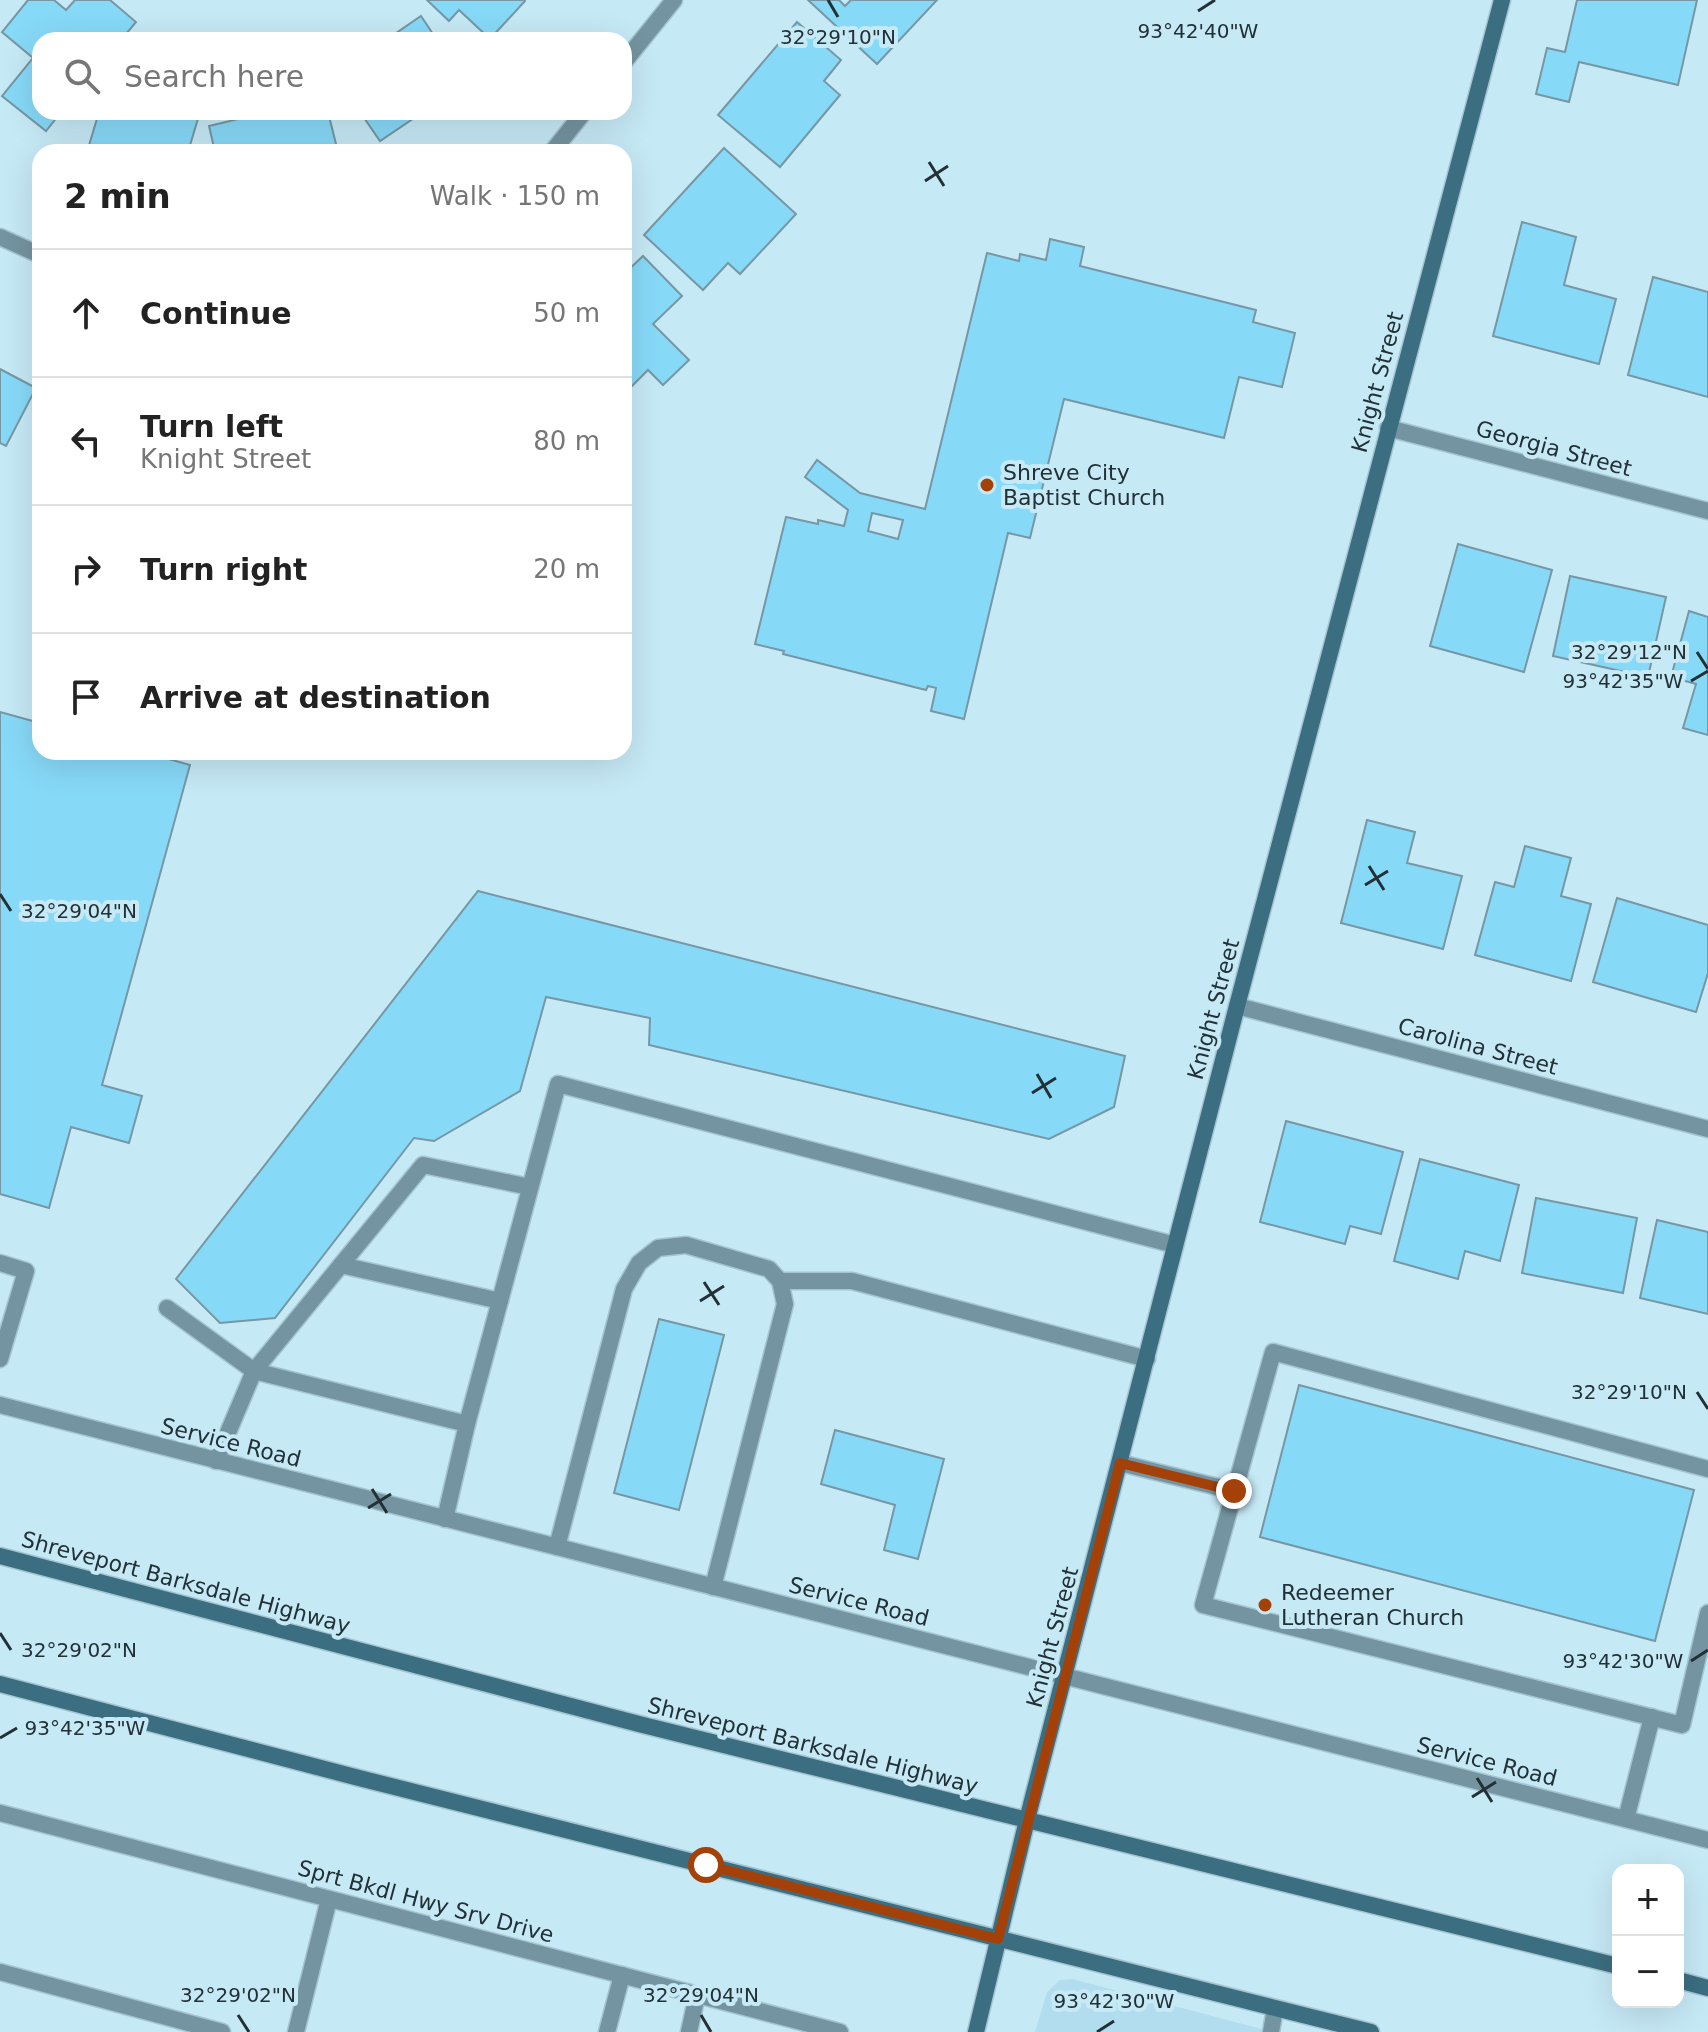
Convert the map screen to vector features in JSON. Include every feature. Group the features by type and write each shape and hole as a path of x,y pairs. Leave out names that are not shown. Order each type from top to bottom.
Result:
{"main road":[{"name":"Knight Street","path":"976,2032 1027,1820 1175,1245 1502,0"},
{"name":"Shreveport Barksdale Highway","path":"0,1556 639,1724 1612,1965"},
{"path":"0,1684 359,1778 1371,2032"},
{"path":"1684,1982 1708,1988"}],"street":[{"path":"632,52 674,0"},
{"path":"558,144 578,120"},
{"path":"0,237 32,251"},
{"name":"Georgia Street","path":"1388,428 1708,511"},
{"name":"Carolina Street","path":"1237,1006 1708,1129"},
{"path":"445,1519 467,1424 558,1084 1175,1245"},
{"path":"216,1461 254,1371 423,1165 530,1187"},
{"path":"557,1547 624,1289 639,1263 658,1248 686,1245 769,1269 780,1281 785,1304 713,1587"},
{"path":"0,1263 26,1271 0,1359"},
{"path":"341,1265 500,1301"},
{"path":"780,1281 852,1281 1147,1359"},
{"path":"167,1308 254,1371 467,1424"},
{"path":"1708,1469 1273,1352 1203,1605 1682,1725 1708,1613"},
{"name":"Service Road","path":"0,1405 1708,1840"},
{"path":"1120,1463 1234,1491"},
{"path":"1626,1819 1652,1717"},
{"name":"Sprt Bkdl Hwy Srv Drive","path":"0,1813 840,2032"},
{"path":"296,2032 329,1899"},
{"path":"0,1972 222,2032"},
{"path":"607,2032 622,1975"},
{"path":"689,2032 697,1995"},
{"path":"1271,2032 1275,2009"}],"shaded area":[{"path":"1072,1979 1273,2032 1035,2032 1047,1992 1060,1980"}],"building":[{"path":"28,0 54,0 66,10 75,0 110,0 136,22 128,32 32,32 32,57 2,32"},
{"path":"427,0 525,1 496,32 483,32 459,10 449,21"},
{"path":"808,0 839,0 845,6 851,0 937,0 877,64"},
{"path":"1577,0 1697,0 1678,85 1579,62 1569,102 1536,94 1547,48 1565,52"},
{"path":"421,16 432,32 398,32"},
{"path":"797,22 841,60 824,81 840,95 780,167 718,115"},
{"path":"32,59 32,120 2,96"},
{"path":"32,120 55,120 46,131"},
{"path":"97,120 198,120 190,144 89,144"},
{"path":"234,120 330,120 336,144 213,144 209,126"},
{"path":"366,120 411,120 380,141"},
{"path":"724,148 796,214 740,274 728,263 703,290 644,235"},
{"path":"1522,222 1576,237 1564,285 1616,299 1599,364 1493,336"},
{"name":"Shreve City Baptist Church","path":"1050,239 1084,247 1080,266 1256,310 1253,322 1295,333 1282,387 1239,377 1224,438 1064,399 1030,538 1008,533 964,719 931,711 936,688 928,686 926,690 755,644 786,517 844,526 848,510 805,477 817,460 860,493 925,509 987,253 1019,261 1020,254 1046,260","holes":["872,513 903,520 898,539 868,531"]},
{"path":"643,256 682,296 653,324 689,360 663,385 648,370 632,386 632,266"},
{"path":"1653,277 1708,292 1708,397 1628,375"},
{"path":"0,369 32,386 32,396 6,446 0,443"},
{"path":"1458,544 1552,570 1524,672 1430,646"},
{"path":"1570,576 1666,597 1648,677 1553,656"},
{"path":"1689,611 1708,617 1708,735 1683,728 1696,684 1671,677"},
{"path":"0,712 32,721 32,760 172,760 190,765 102,1085 142,1096 129,1143 71,1127 49,1208 0,1194"},
{"path":"1367,820 1415,832 1407,863 1462,876 1443,949 1341,923"},
{"path":"1525,846 1571,858 1561,896 1591,904 1571,981 1475,955 1495,882 1514,887"},
{"path":"478,891 1125,1056 1114,1107 1049,1139 649,1045 650,1018 546,997 520,1091 434,1141 414,1138 275,1318 220,1323 176,1279"},
{"path":"1617,898 1708,925 1708,973 1696,1012 1593,982"},
{"path":"1286,1121 1403,1152 1381,1234 1350,1226 1345,1244 1260,1222"},
{"path":"1420,1159 1519,1185 1500,1261 1465,1251 1458,1279 1394,1261"},
{"path":"1536,1198 1637,1218 1623,1293 1522,1273"},
{"path":"1657,1220 1708,1232 1708,1314 1640,1298"},
{"path":"659,1319 724,1335 679,1510 614,1493"},
{"path":"1299,1385 1694,1490 1655,1641 1260,1537"},
{"path":"835,1430 944,1459 918,1559 884,1550 895,1505 821,1484"}],"place":[{"name":"Shreve City Baptist Church","path":"987,485"},
{"name":"Redeemer Lutheran Church","path":"1265,1605"}],"route":[{"path":"706,1865 998,1939 1120,1463 1234,1491"}]}
